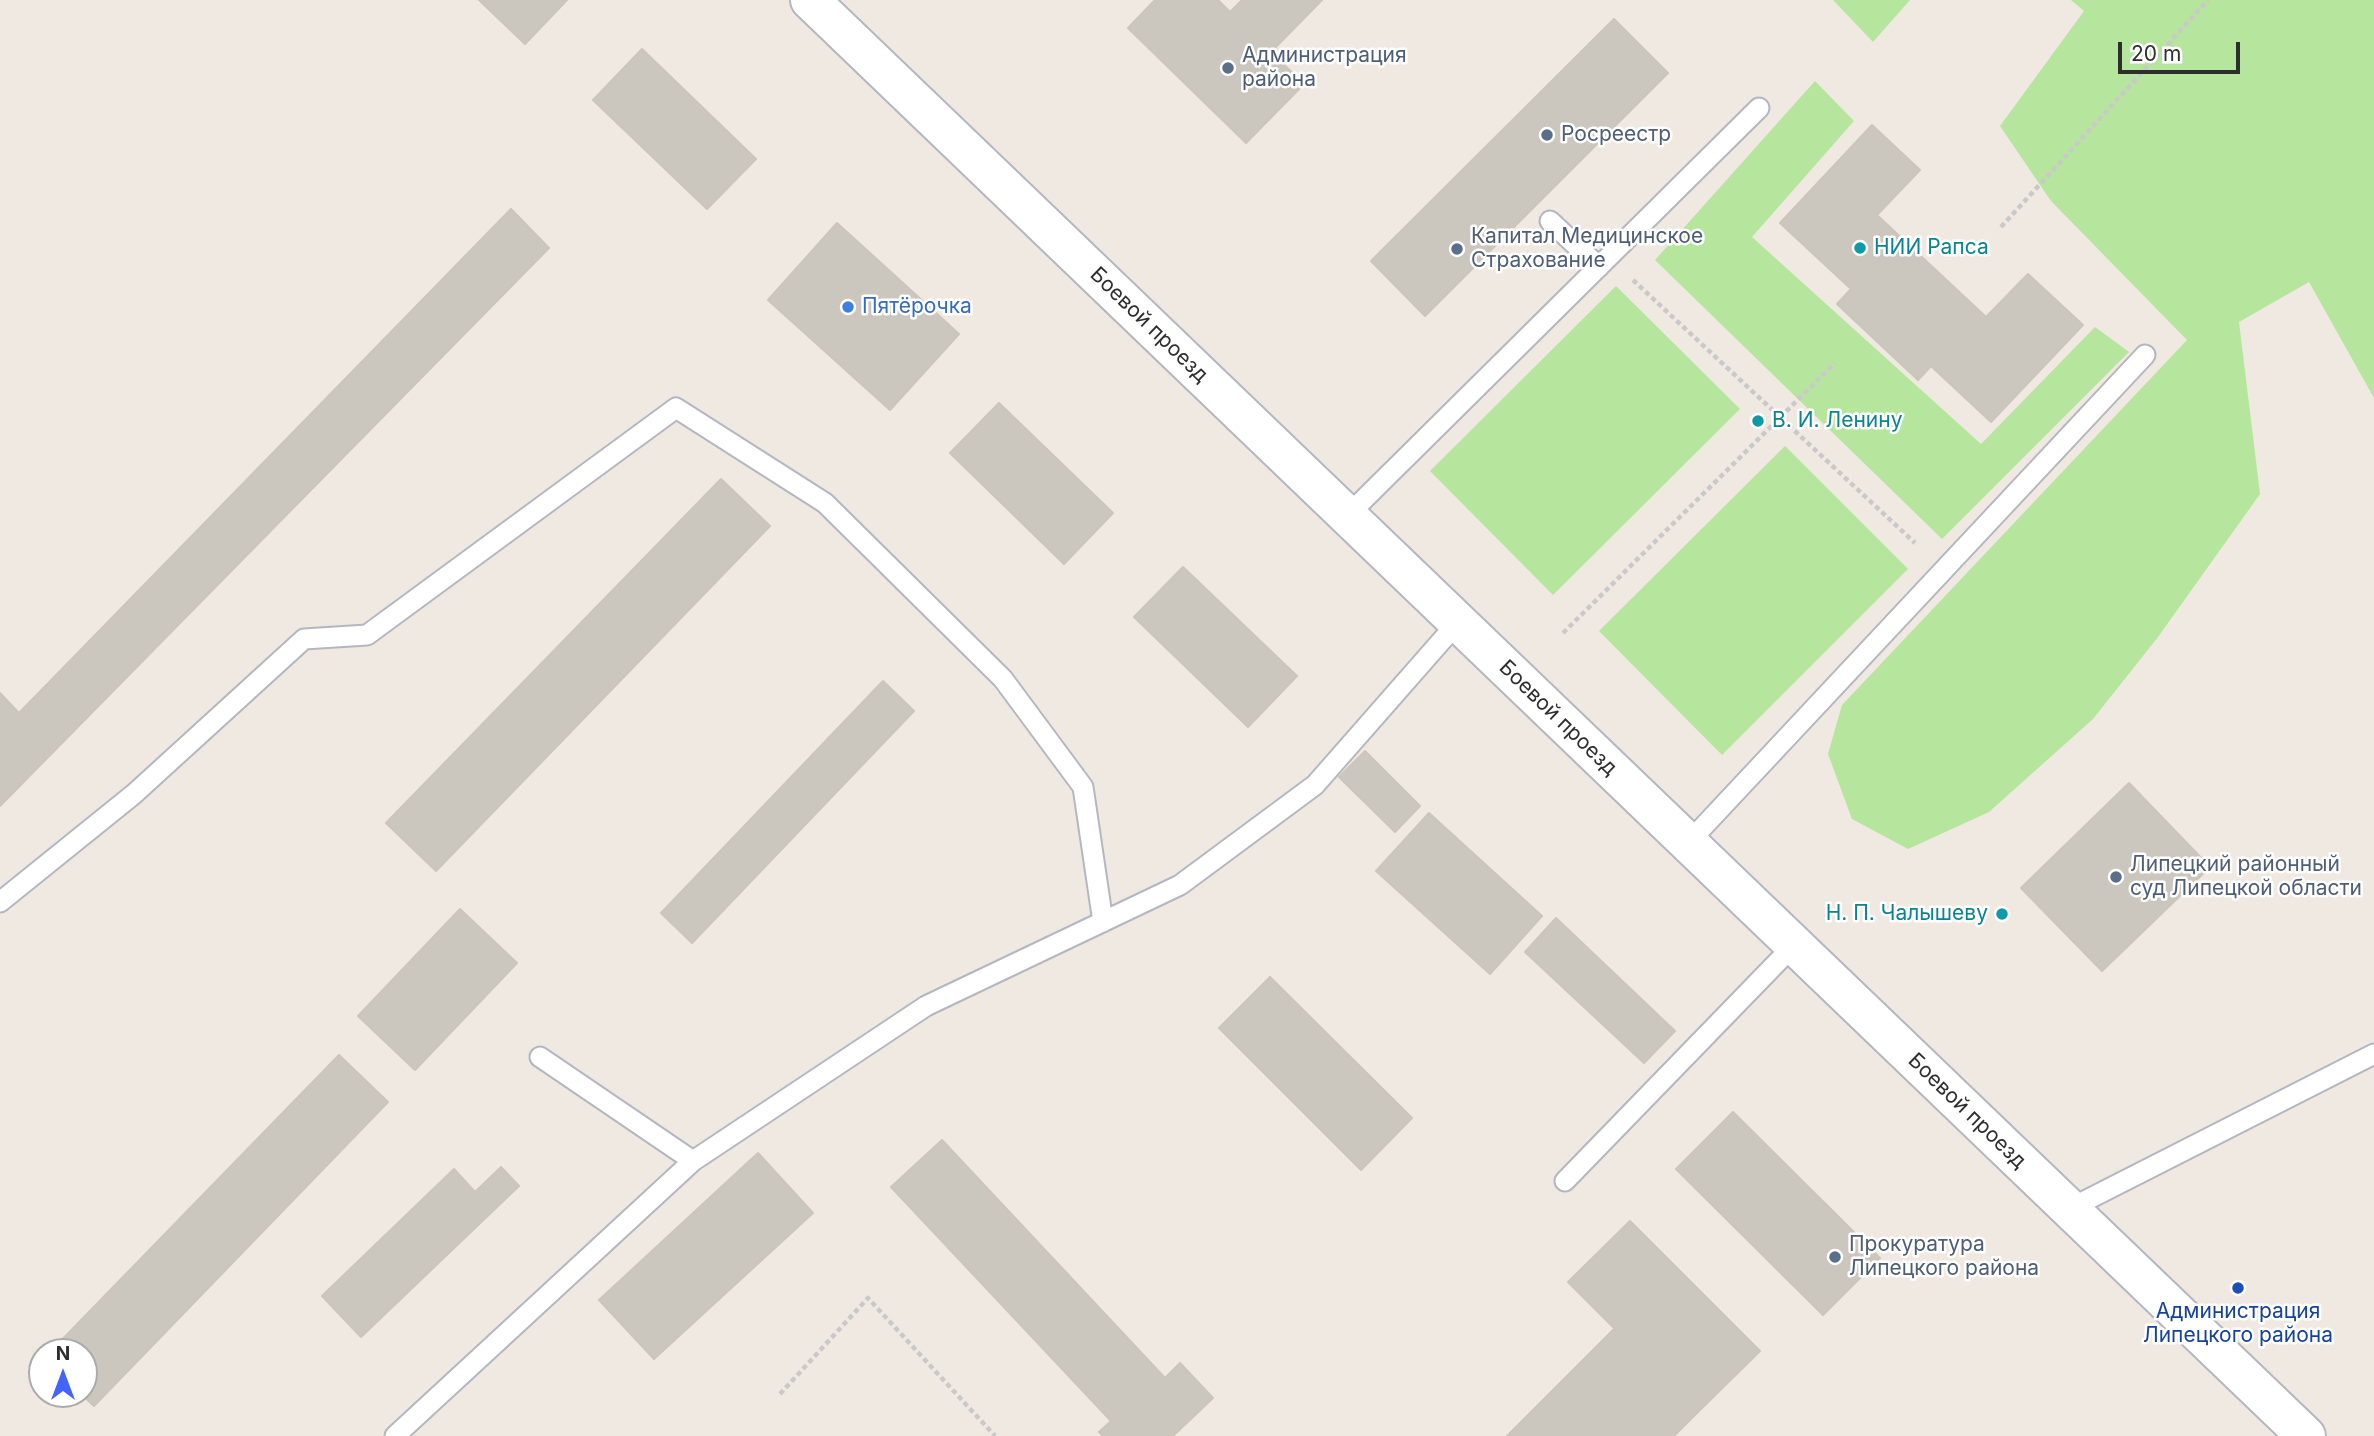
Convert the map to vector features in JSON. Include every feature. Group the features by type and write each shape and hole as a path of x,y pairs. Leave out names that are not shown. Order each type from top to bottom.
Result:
{"street":[{"name":"Боевой проезд","path":"810,0 2306,1436"}],"lane":[{"path":"1347,516 1759,108"},
{"path":"1550,221 1599,267"},
{"path":"1688,843 2145,355"},
{"path":"0,902 134,794 304,639 367,635 676,408 825,503 1003,679 1083,787 1103,922"},
{"path":"395,1436 693,1161 926,1006 1180,885 1315,785 1458,622"},
{"path":"1565,1181 1794,945"},
{"path":"2069,1209 2374,1054"},
{"path":"540,1057 693,1161"}],"path":[{"path":"2001,226 2208,0"},
{"path":"1633,280 1915,543"},
{"path":"1563,633 1835,363"},
{"path":"780,1394 868,1298 995,1436"}],"green space":[{"path":"1833,0 1910,0 1873,42"},
{"path":"2071,0 2374,0 2374,398 2309,282 2239,322 2260,494 2158,637 2093,719 1989,812 1908,849 1852,819 1828,754 1842,705 2187,340 2051,201 2000,126 2084,11"},
{"path":"1815,81 1854,121 1752,237 1981,444 2095,327 2129,352 1942,539 1655,260"},
{"path":"1616,286 1740,409 1553,595 1430,471"},
{"path":"1785,446 1908,569 1722,755 1599,631"}],"building":[{"path":"479,0 567,0 525,44"},
{"name":"Администрация района","path":"1155,0 1218,0 1230,12 1242,0 1322,0 1271,52 1304,84 1246,143 1128,28"},
{"path":"1614,19 1668,73 1425,316 1371,261"},
{"path":"642,49 756,159 707,209 593,100"},
{"name":"НИИ Рапса","path":"1872,125 1920,170 1877,215 1986,317 2028,274 2083,325 1991,422 1931,366 1918,380 1837,304 1851,289 1780,223"},
{"path":"511,209 549,248 0,806 0,693 19,713"},
{"path":"837,223 959,334 890,410 768,300"},
{"path":"999,403 1113,513 1064,564 950,453"},
{"path":"721,479 770,526 436,871 386,823"},
{"path":"1183,567 1297,676 1248,727 1134,617"},
{"path":"883,681 914,711 692,943 661,913"},
{"path":"1365,751 1420,806 1395,832 1339,777"},
{"name":"Липецкий районный суд Липецкой области","path":"2129,783 2210,867 2102,971 2021,888"},
{"path":"1429,813 1542,916 1490,974 1376,871"},
{"path":"460,909 517,963 415,1070 358,1016"},
{"path":"1556,918 1675,1031 1644,1063 1525,952"},
{"path":"1270,977 1412,1118 1361,1170 1219,1028"},
{"path":"339,1055 388,1102 98,1402 98,1338 64,1338"},
{"path":"1733,1112 1880,1258 1823,1315 1676,1169"},
{"path":"942,1140 1165,1378 1180,1363 1213,1398 1173,1436 1103,1436 1099,1432 1111,1421 891,1187"},
{"path":"758,1153 813,1213 654,1359 599,1300"},
{"path":"501,1167 519,1186 361,1337 322,1296 454,1169 475,1192"},
{"path":"1630,1221 1760,1351 1698,1412 1568,1282"},
{"path":"1614,1329 1698,1412 1674,1436 1507,1436"}],"place":[{"name":"Администрация района","path":"1228,68"},
{"name":"Росреестр","path":"1547,135"},
{"name":"НИИ Рапса","path":"1860,248"},
{"name":"Капитал Медицинское Страхование","path":"1457,249"},
{"name":"Пятёрочка","path":"848,307"},
{"name":"В. И. Ленину","path":"1758,421"},
{"name":"Липецкий районный суд Липецкой области","path":"2116,877"},
{"name":"Н. П. Чалышеву","path":"2002,914"},
{"name":"Прокуратура Липецкого района","path":"1835,1257"},
{"name":"Администрация Липецкого района","path":"2238,1288"}]}
